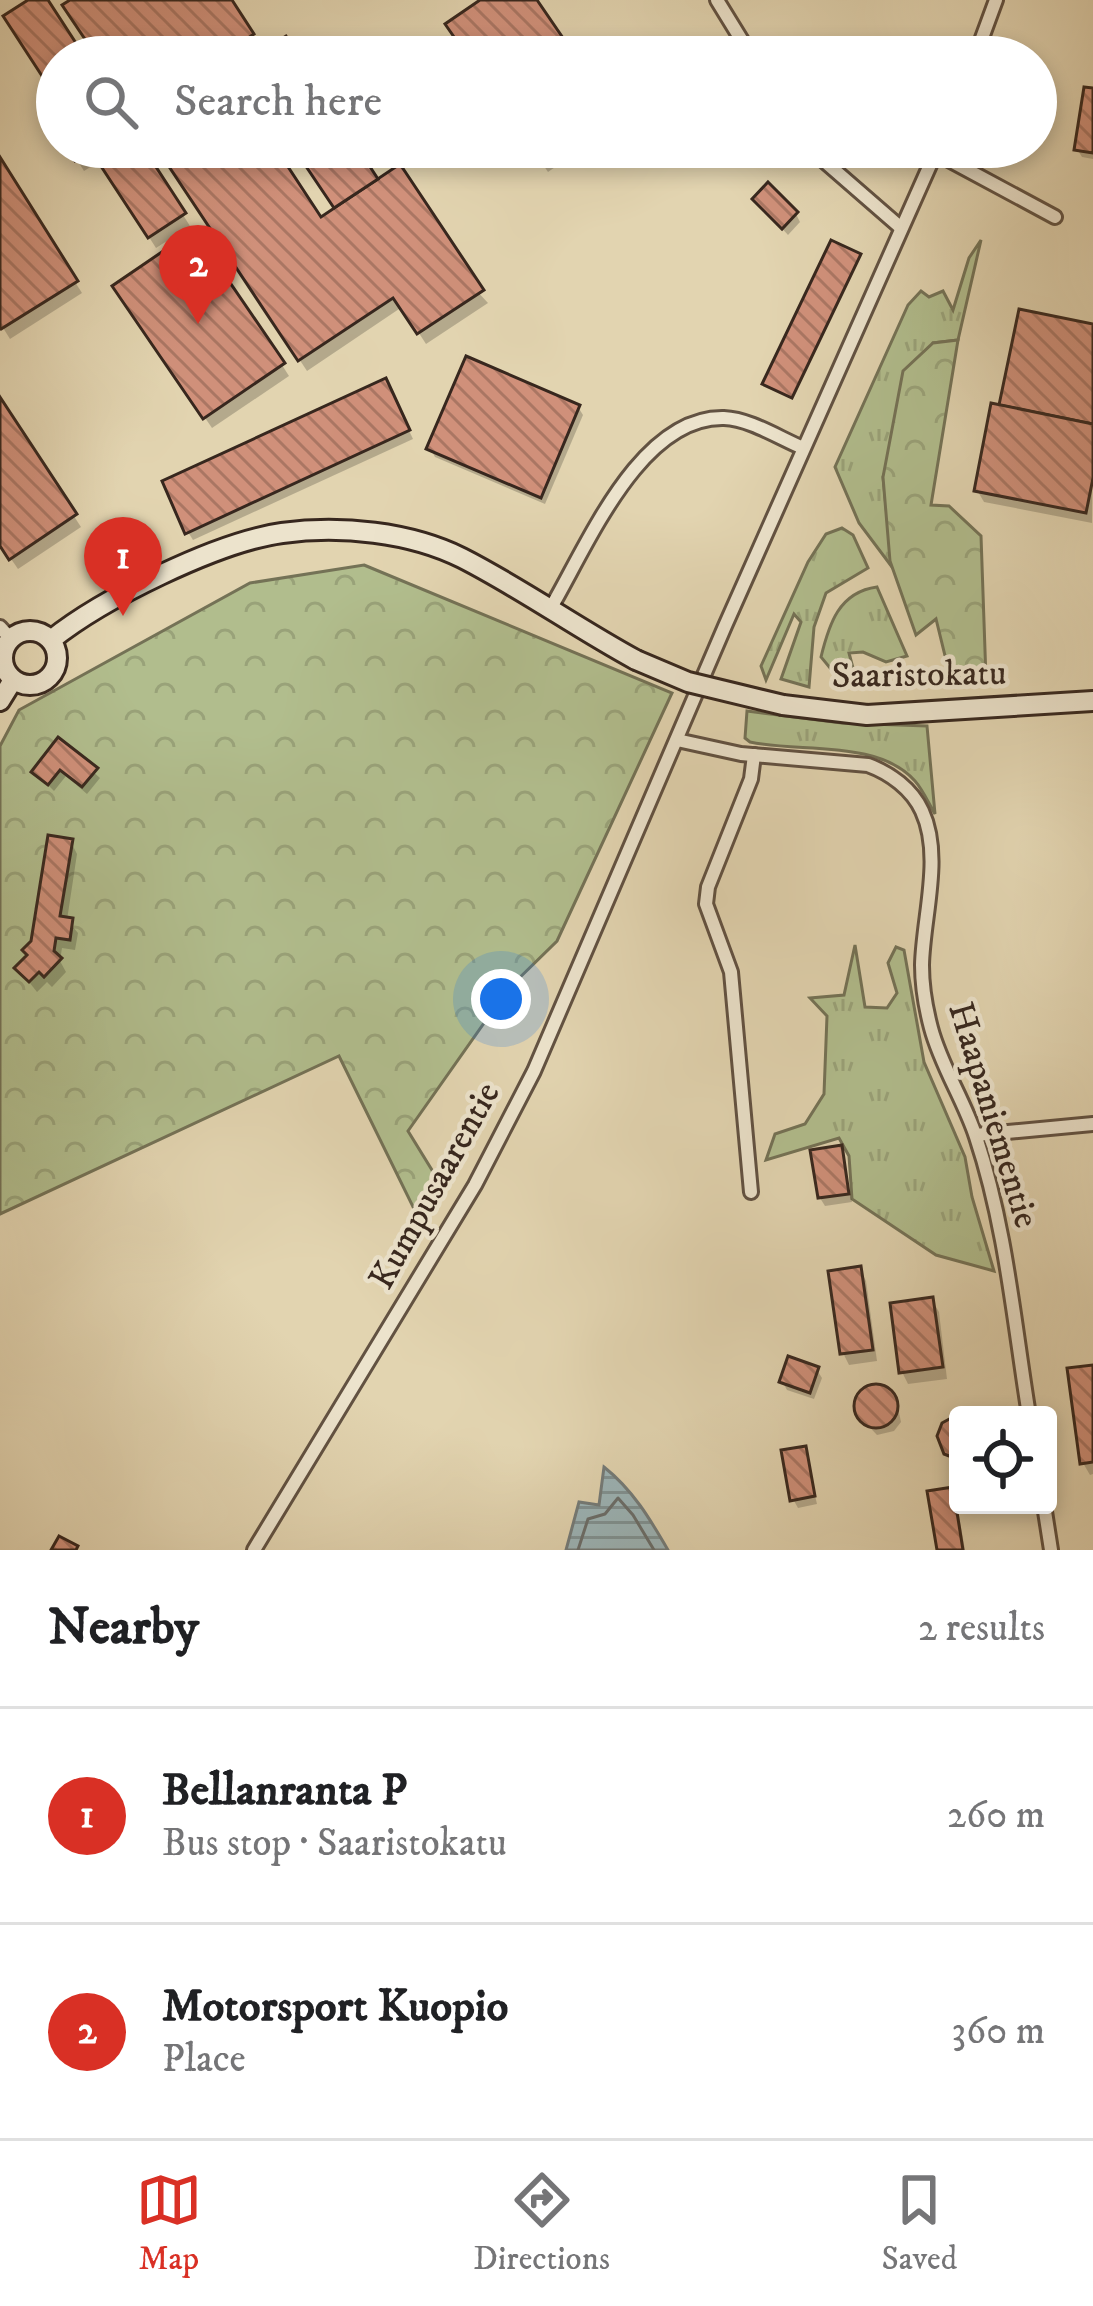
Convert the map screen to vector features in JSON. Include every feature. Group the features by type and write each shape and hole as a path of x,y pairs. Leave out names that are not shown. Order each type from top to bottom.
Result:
{"main road":[{"name":"Saaristokatu","path":"51,640 132,590 236,545 282,533 326,531 403,537 460,557 635,660 688,682 783,705 867,715 1093,701"},
{"path":"30,631 51,640 58,655 52,673 36,684 13,680 4,660 6,633 30,631"},
{"path":"0,700 13,680"}],"street":[{"path":"717,0 739,36"},
{"path":"982,36 996,0"},
{"path":"832,168 900,227"},
{"path":"549,611 630,473 670,432 696,421 727,418 803,448 928,168"},
{"path":"969,168 1055,217"},
{"name":"Kumpusaarentie","path":"254,1550 475,1186 534,1071 803,448"},
{"name":"Haapaniementie","path":"676,740 754,755 868,765 884,770 909,791 923,813 929,863 922,968 931,1030 976,1135 995,1204 1028,1406"},
{"path":"751,1192 730,972 706,904 708,887 751,778 754,755"},
{"path":"976,1135 1093,1124"},
{"path":"1045,1514 1051,1550"}],"green space":[{"path":"981,240 958,340 933,343 883,477 892,567 859,523 835,467 908,305 921,291 929,297 943,291 953,310 969,258"},
{"path":"958,340 931,505 949,506 981,536 986,679 950,676 936,619 916,635 890,561 883,477 903,371 933,343"},
{"path":"842,528 853,535 868,568 826,593 814,627 809,687 781,679 801,622 794,614 766,680 761,666 808,562 826,534"},
{"path":"364,565 672,693 557,941 508,989 408,1131 443,1188 419,1219 339,1056 0,1214 0,746 19,710 250,583"},
{"path":"877,587 907,656 886,662 863,652 849,653 853,668 839,679 821,657 832,622 853,595"},
{"path":"747,711 842,723 927,726 935,814 915,781 880,759 750,742 745,738"},
{"path":"855,945 865,1007 887,1008 897,993 888,963 896,947 904,950 924,1062 965,1157 994,1271 936,1255 852,1199 849,1156 839,1138 766,1160 775,1134 805,1124 824,1094 827,1016 810,998 844,995"}],"water":[{"path":"604,1467 632,1495 668,1550 566,1550 579,1502 599,1505"}],"building":[{"path":"28,0 48,0 71,36 36,36 36,67 3,16"},
{"path":"70,0 232,0 254,34 83,36 62,5"},
{"path":"480,0 537,0 562,36 453,36 445,24"},
{"path":"1084,87 1093,88 1093,153 1074,150"},
{"path":"0,157 78,281 1,329 0,328"},
{"path":"102,168 157,168 186,213 148,238"},
{"path":"170,168 289,168 321,217 394,168 403,168 484,290 417,334 393,298 298,361"},
{"path":"307,168 371,168 378,179 334,208"},
{"path":"768,182 798,212 782,229 752,199"},
{"path":"194,230 285,363 203,419 112,286"},
{"path":"831,240 861,254 792,398 762,384"},
{"path":"1019,309 1093,324 1093,424 999,405"},
{"path":"466,356 580,405 541,498 426,449"},
{"path":"386,378 410,430 185,534 162,481"},
{"path":"0,397 77,514 9,560 0,546"},
{"path":"991,403 1093,424 1093,478 1086,513 974,491"},
{"path":"58,737 98,768 82,787 60,770 48,785 31,772"},
{"path":"48,835 73,839 60,916 73,918 70,940 56,938 54,951 62,958 44,977 39,972 29,982 14,968 27,955 22,950 31,941"},
{"path":"842,1145 849,1194 818,1198 810,1150"},
{"path":"861,1266 873,1350 840,1354 828,1271"},
{"path":"933,1297 943,1367 899,1373 890,1303"},
{"path":"788,1356 819,1367 810,1393 779,1382"},
{"path":"1093,1365 1093,1462 1080,1464 1067,1368"},
{"path":"876,1384 892,1390 898,1406 892,1422 876,1428 860,1422 854,1406 860,1390"},
{"path":"949,1419 949,1456 937,1436"},
{"path":"806,1446 815,1496 790,1501 781,1450"},
{"path":"949,1488 949,1514 957,1514 963,1550 937,1550 927,1491"},
{"path":"59,1536 78,1546 76,1550 51,1550"}],"place":[{"name":"Motorsport Kuopio","path":"198,324"},
{"name":"Bellanranta P","path":"123,616"}]}
